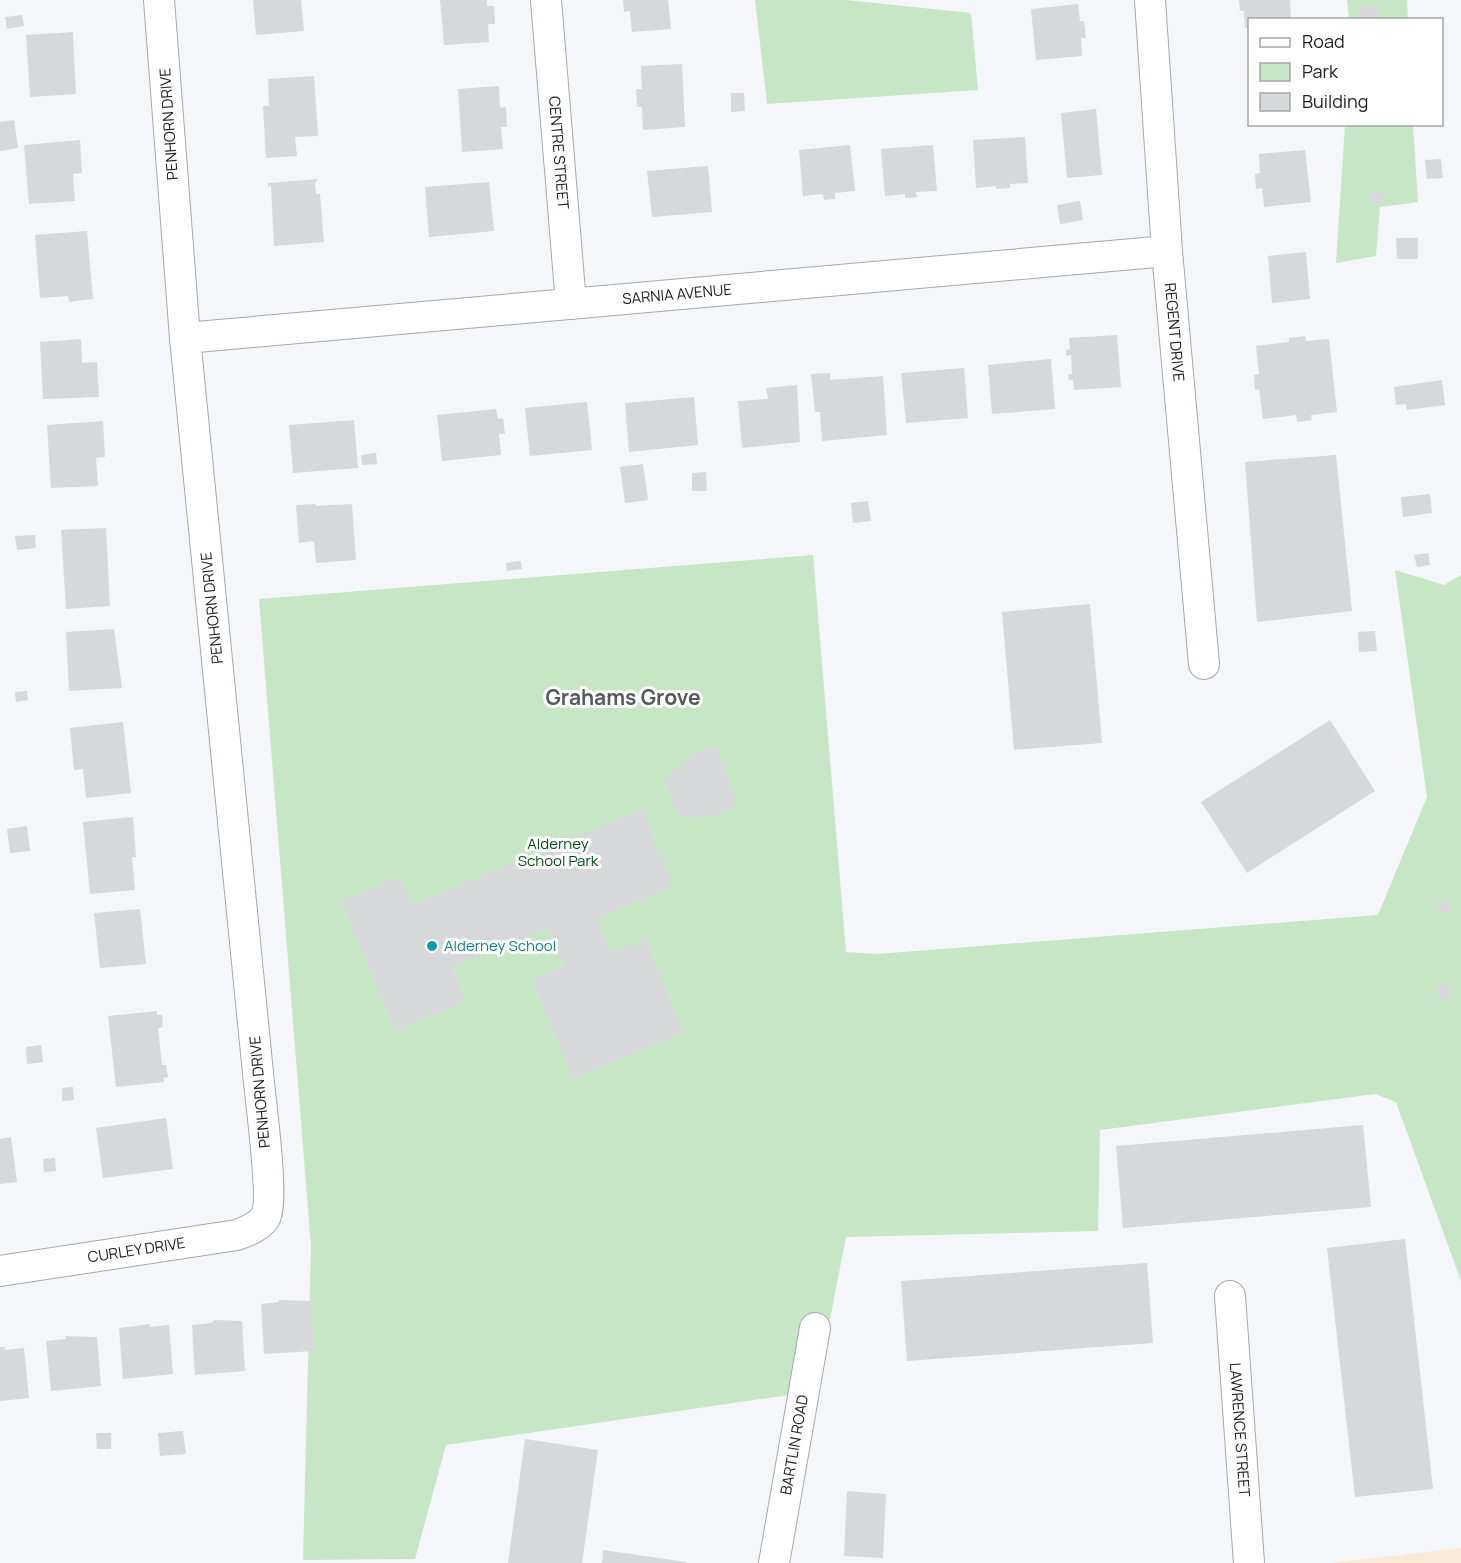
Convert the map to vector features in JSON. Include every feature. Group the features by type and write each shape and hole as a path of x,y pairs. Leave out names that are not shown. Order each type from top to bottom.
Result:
{"street":[{"name":"PENHORN DRIVE","path":"159,0 185,338 258,1073 268,1193 266,1216"},
{"name":"CENTRE STREET","path":"546,0 571,304"},
{"name":"REGENT DRIVE","path":"1150,0 1167,251 1203,664"},
{"name":"SARNIA AVENUE","path":"185,338 1167,251"},
{"name":"CURLEY DRIVE","path":"0,1271 237,1235 254,1228 266,1216"},
{"name":"LAWRENCE STREET","path":"1230,1296 1249,1563"},
{"name":"BARTLIN ROAD","path":"774,1563 815,1328"}],"shaded area":[{"path":"1461,1548 1461,1563 1331,1563"}],"green space":[{"path":"755,0 846,0 971,13 978,90 767,104"},
{"path":"1347,0 1407,0 1408,18 1349,18"},
{"path":"1345,126 1413,126 1418,202 1380,207 1376,256 1336,263"},
{"name":"Alderney School Park","path":"813,555 846,952 877,954 1378,915 1427,797 1395,570 1444,585 1461,575 1461,1281 1396,1102 1375,1094 1100,1130 1098,1231 846,1237 816,1391 446,1445 415,1559 303,1560 311,1246 259,599"}],"building":[{"path":"253,0 301,0 304,31 256,35"},
{"path":"440,0 487,0 487,6 494,6 495,24 488,24 489,42 444,45"},
{"path":"623,0 668,0 671,29 632,32 630,11 624,12"},
{"path":"1239,0 1290,0 1291,18 1248,18 1248,28 1245,28 1244,11 1240,11"},
{"path":"1078,4 1080,21 1084,21 1086,38 1081,38 1082,56 1036,60 1031,9"},
{"path":"1378,6 1379,18 1361,18 1360,7"},
{"path":"22,15 24,26 7,29 5,17"},
{"path":"73,32 76,94 30,97 26,35"},
{"path":"682,64 685,127 643,130 642,107 637,107 636,89 642,89 641,66"},
{"path":"314,76 318,136 295,137 297,156 266,158 263,106 269,106 268,79"},
{"path":"499,86 500,108 506,107 507,127 501,127 503,149 462,152 458,89"},
{"path":"731,93 744,93 745,111 731,112"},
{"path":"1096,109 1102,175 1067,178 1061,113"},
{"path":"14,120 18,148 0,151 0,122"},
{"path":"1025,137 1028,183 1010,184 1010,188 996,189 996,186 976,188 973,140"},
{"path":"80,140 82,173 73,174 75,201 29,204 24,145"},
{"path":"850,145 855,191 835,193 835,199 824,200 823,194 803,196 799,150"},
{"path":"933,145 937,191 916,192 917,197 905,198 905,194 885,196 881,149"},
{"path":"1305,150 1311,202 1264,207 1262,188 1256,189 1255,174 1260,173 1259,154"},
{"path":"1441,159 1443,178 1427,179 1425,160"},
{"path":"708,166 712,212 652,217 647,171"},
{"path":"318,179 315,183 316,194 320,194 324,242 274,246 271,186 268,187 268,183"},
{"path":"489,182 494,231 429,237 425,187"},
{"path":"1382,190 1383,203 1371,203 1370,191"},
{"path":"1080,201 1083,220 1060,224 1057,205"},
{"path":"87,231 93,299 69,302 68,296 40,298 35,235"},
{"path":"1396,238 1418,238 1418,259 1397,259"},
{"path":"1306,252 1310,299 1272,303 1268,256"},
{"path":"1117,335 1121,387 1074,390 1073,380 1069,380 1068,374 1072,374 1071,355 1066,356 1066,350 1070,349 1069,338"},
{"path":"1305,336 1306,341 1329,339 1337,412 1311,415 1312,420 1297,422 1296,415 1263,419 1259,389 1255,390 1254,375 1259,374 1256,346 1289,342 1289,338"},
{"path":"81,339 82,363 97,362 99,397 43,399 40,342"},
{"path":"1051,359 1055,409 992,414 988,365"},
{"path":"964,368 968,418 906,423 901,373"},
{"path":"830,373 830,380 883,376 887,435 822,441 820,412 815,412 811,374"},
{"path":"1442,380 1445,405 1407,410 1406,404 1396,405 1394,387"},
{"path":"797,385 800,442 742,448 738,401 768,399 766,388"},
{"path":"694,397 698,445 629,452 625,403"},
{"path":"587,402 592,450 530,456 525,408"},
{"path":"496,409 498,419 503,418 505,434 499,434 501,455 442,461 437,415"},
{"path":"354,420 358,468 293,473 289,425"},
{"path":"103,421 105,457 96,458 98,486 51,488 47,425"},
{"path":"376,453 377,464 362,465 361,455"},
{"path":"1336,455 1352,611 1257,622 1245,462"},
{"path":"643,464 648,500 625,503 620,467"},
{"path":"706,472 707,491 692,491 692,473"},
{"path":"1430,494 1432,513 1403,517 1401,497"},
{"path":"868,501 871,521 853,523 851,503"},
{"path":"315,504 316,506 352,504 356,560 316,563 314,541 299,543 296,505"},
{"path":"106,528 110,606 66,609 61,530"},
{"path":"35,535 36,548 17,550 15,536"},
{"path":"1428,553 1430,565 1417,567 1414,555"},
{"path":"521,561 522,569 507,571 506,563"},
{"path":"1090,604 1102,743 1014,750 1002,612"},
{"path":"114,629 122,688 69,691 66,632"},
{"path":"1375,631 1377,651 1359,652 1358,632"},
{"path":"27,691 28,700 16,702 15,692"},
{"path":"1330,720 1375,791 1247,873 1201,802"},
{"path":"123,722 131,793 86,798 83,769 74,770 70,728"},
{"path":"716,746 738,806 708,817 679,817 664,780 696,751"},
{"name":"Alderney School","path":"642,809 674,886 597,918 611,953 645,939 684,1032 573,1078 532,980 565,966 548,928 452,967 466,1001 395,1030 341,901 400,876 412,905"},
{"path":"133,817 136,857 132,857 135,890 90,894 83,822"},
{"path":"27,826 30,851 10,853 7,829"},
{"path":"1450,901 1450,913 1438,914 1437,903"},
{"path":"140,909 146,964 100,968 94,913"},
{"path":"1437,984 1449,984 1449,998 1437,999"},
{"path":"157,1011 157,1015 162,1015 163,1027 158,1028 162,1065 166,1065 168,1077 163,1078 164,1082 116,1087 108,1016"},
{"path":"41,1045 43,1062 27,1064 26,1047"},
{"path":"73,1087 74,1100 62,1101 62,1088"},
{"path":"166,1118 173,1169 103,1178 96,1128"},
{"path":"1363,1125 1371,1207 1123,1228 1116,1146"},
{"path":"11,1137 17,1182 0,1184 0,1139"},
{"path":"55,1158 56,1171 44,1172 43,1159"},
{"path":"1405,1239 1433,1489 1355,1497 1327,1248"},
{"path":"1147,1263 1153,1343 907,1361 901,1281"},
{"path":"279,1300 311,1301 314,1351 264,1354 261,1304 279,1302"},
{"path":"214,1320 242,1321 245,1371 195,1375 192,1325 211,1323"},
{"path":"150,1324 149,1327 169,1325 173,1374 123,1379 119,1328"},
{"path":"65,1336 97,1337 101,1386 51,1391 46,1341 66,1339"},
{"path":"0,1347 5,1347 5,1350 24,1348 29,1398 0,1401"},
{"path":"183,1431 186,1454 160,1456 158,1433"},
{"path":"96,1433 111,1433 111,1449 97,1449"},
{"path":"525,1439 598,1450 582,1563 508,1563"},
{"path":"847,1491 886,1494 883,1558 844,1556"},
{"path":"603,1550 686,1562 686,1563 602,1563"}],"place":[{"name":"Alderney School","path":"432,946"}],"district":[{"name":"Grahams Grove","path":"623,698"}]}
